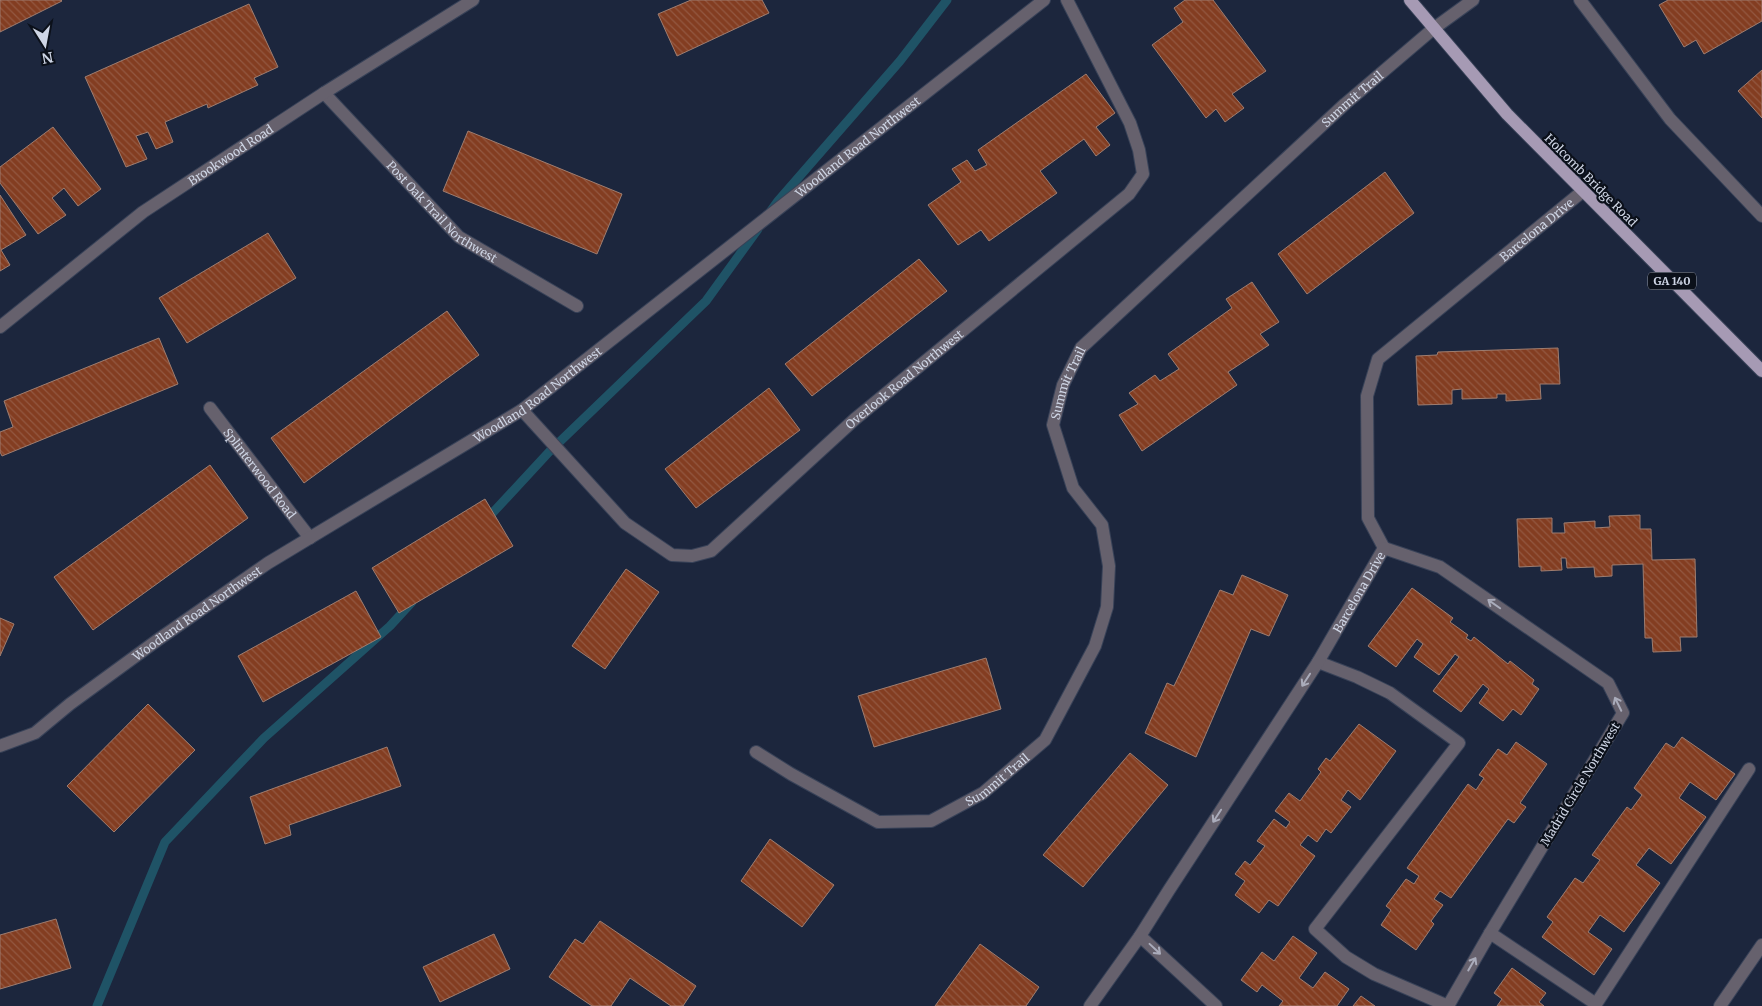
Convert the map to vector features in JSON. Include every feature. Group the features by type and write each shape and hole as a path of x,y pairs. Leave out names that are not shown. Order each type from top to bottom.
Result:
{"main road":[{"name":"Holcomb Bridge Road","path":"1410,0 1507,114 1762,371"}],"street":[{"name":"Brookwood Road","path":"0,327 143,212 324,93 474,0"},
{"name":"Woodland Road Northwest","path":"0,746 35,733 70,704 159,638 268,563 522,410 1044,0"},
{"name":"Overlook Road Northwest","path":"522,410 625,523 672,555 692,556 711,551 855,419 1129,194 1143,174 1139,150 1130,123 1067,0"},
{"name":"Summit Trail","path":"756,752 791,774 878,822 932,821 983,793 1045,740 1095,646 1107,607 1110,566 1102,525 1073,488 1053,425 1063,385 1081,348 1345,104 1433,29 1473,0"},
{"path":"1580,0 1670,119 1762,216"},
{"name":"Post Oak Trail Northwest","path":"324,93 459,237 577,306"},
{"name":"Barcelona Drive","path":"1090,1006 1140,936 1168,890 1318,662 1384,548 1368,518 1367,396 1378,359 1582,191"},
{"name":"Splinterwood Road","path":"210,408 310,538"},
{"name":"Madrid Circle Northwest","path":"1384,548 1440,567 1608,683 1623,713 1448,1006"},
{"path":"1318,662 1357,677 1390,693 1459,743 1315,929 1346,957 1374,974 1448,1006"},
{"path":"1490,933 1596,1005 1749,769"},
{"path":"1140,936 1216,1006"},
{"path":"1720,1006 1762,945"}],"building":[{"path":"0,0 61,0 62,1 0,32"},
{"path":"691,0 762,0 769,13 677,56 658,14"},
{"path":"1185,0 1213,0 1266,71 1232,94 1244,108 1225,122 1216,109 1206,118 1152,45 1183,22 1174,8"},
{"path":"1668,0 1762,0 1762,21 1704,54 1696,40 1684,47 1659,5"},
{"path":"249,4 278,67 254,78 258,85 208,108 207,104 165,122 173,142 156,149 148,132 136,136 147,159 126,167 85,77"},
{"path":"1762,70 1762,118 1738,91"},
{"path":"1086,74 1115,113 1096,127 1110,145 1096,156 1084,139 1040,171 1057,193 989,241 981,230 958,245 928,205 961,182 952,169 967,160 975,171 987,165 978,150"},
{"path":"53,127 101,189 78,206 64,188 52,198 66,215 38,234 0,183 0,167"},
{"path":"468,131 622,194 597,254 443,191"},
{"path":"1385,172 1414,213 1307,294 1278,254"},
{"path":"0,195 26,235 1,250 10,265 0,271"},
{"path":"268,233 296,278 187,343 159,298"},
{"path":"919,259 947,291 812,396 785,364"},
{"path":"1252,282 1279,322 1260,334 1269,345 1228,372 1237,385 1142,451 1119,415 1138,404 1129,393 1155,375 1160,381 1179,369 1168,354 1232,308 1226,299"},
{"path":"447,311 479,355 304,483 271,438"},
{"path":"159,338 178,384 2,456 0,452 0,432 13,427 4,401"},
{"path":"1558,348 1560,384 1540,384 1541,399 1506,401 1506,394 1497,394 1497,398 1462,399 1462,389 1452,390 1452,404 1418,405 1416,356 1437,355 1438,352"},
{"path":"769,388 800,430 696,508 665,469"},
{"path":"210,465 248,518 93,630 54,577"},
{"path":"485,499 513,546 399,613 372,568"},
{"path":"1640,515 1640,529 1651,529 1652,560 1695,559 1697,637 1680,637 1681,651 1653,652 1652,638 1645,638 1643,564 1612,565 1612,576 1595,577 1594,567 1567,568 1566,558 1561,558 1562,570 1541,571 1541,566 1519,567 1517,519 1552,518 1552,533 1565,533 1564,523 1595,521 1595,528 1610,527 1609,516"},
{"path":"626,569 659,592 605,669 572,646"},
{"path":"1242,575 1288,595 1269,636 1251,629 1196,757 1145,733 1167,683 1174,686 1220,590 1233,595"},
{"path":"1412,588 1453,618 1450,622 1468,635 1466,638 1471,641 1474,637 1508,664 1510,661 1534,680 1532,684 1539,689 1521,715 1513,709 1503,721 1479,703 1489,689 1483,684 1461,712 1433,691 1459,657 1455,654 1439,675 1414,657 1423,644 1417,639 1396,667 1368,646"},
{"path":"356,591 381,637 263,702 238,656"},
{"path":"0,618 14,624 0,656"},
{"path":"986,658 1001,709 874,747 858,696"},
{"path":"148,704 195,750 114,832 67,786"},
{"path":"1359,724 1396,751 1360,800 1348,790 1341,800 1351,807 1331,833 1326,829 1317,842 1308,835 1300,845 1315,856 1278,906 1269,900 1259,913 1235,895 1245,881 1235,874 1245,861 1250,865 1265,846 1257,841 1274,819 1286,828 1290,822 1275,811 1289,793 1300,801 1321,772 1318,769 1326,758 1330,761"},
{"path":"1682,737 1735,774 1716,800 1690,782 1679,798 1706,817 1671,864 1649,848 1636,865 1660,883 1624,932 1600,915 1588,932 1612,949 1594,975 1542,937 1553,922 1547,917 1575,878 1583,883 1600,860 1592,855 1627,807 1631,810 1642,795 1634,788 1666,743 1674,748"},
{"path":"1516,742 1547,764 1520,803 1526,807 1514,823 1508,819 1451,898 1440,891 1434,899 1443,905 1431,921 1434,924 1416,950 1381,925 1391,910 1386,906 1406,879 1414,884 1419,876 1407,868 1468,784 1476,790 1484,778 1479,775 1498,749 1507,755"},
{"path":"387,747 401,786 289,825 291,835 265,844 250,797"},
{"path":"1130,753 1168,785 1083,887 1043,855"},
{"path":"770,839 834,885 802,927 741,881"},
{"path":"56,919 71,968 0,989 0,935"},
{"path":"600,921 696,986 683,1006 671,1006 630,978 611,1006 592,1006 549,977 575,939 583,944"},
{"path":"494,934 510,969 440,1002 423,967"},
{"path":"1293,936 1317,953 1299,978 1313,988 1325,972 1349,989 1337,1006 1279,1006 1283,1001 1262,985 1257,992 1241,980 1262,952 1274,961"},
{"path":"980,944 1039,987 1026,1006 935,1006"},
{"path":"1512,968 1546,993 1539,1002 1544,1006 1497,1006 1502,999 1494,993"},
{"path":"1361,996 1375,1006 1353,1006"}],"waterway":[{"path":"770,212 900,61 947,0"},
{"path":"486,520 549,452 706,301 758,229"},
{"path":"97,1006 165,842 264,738 390,626 412,602"}]}
